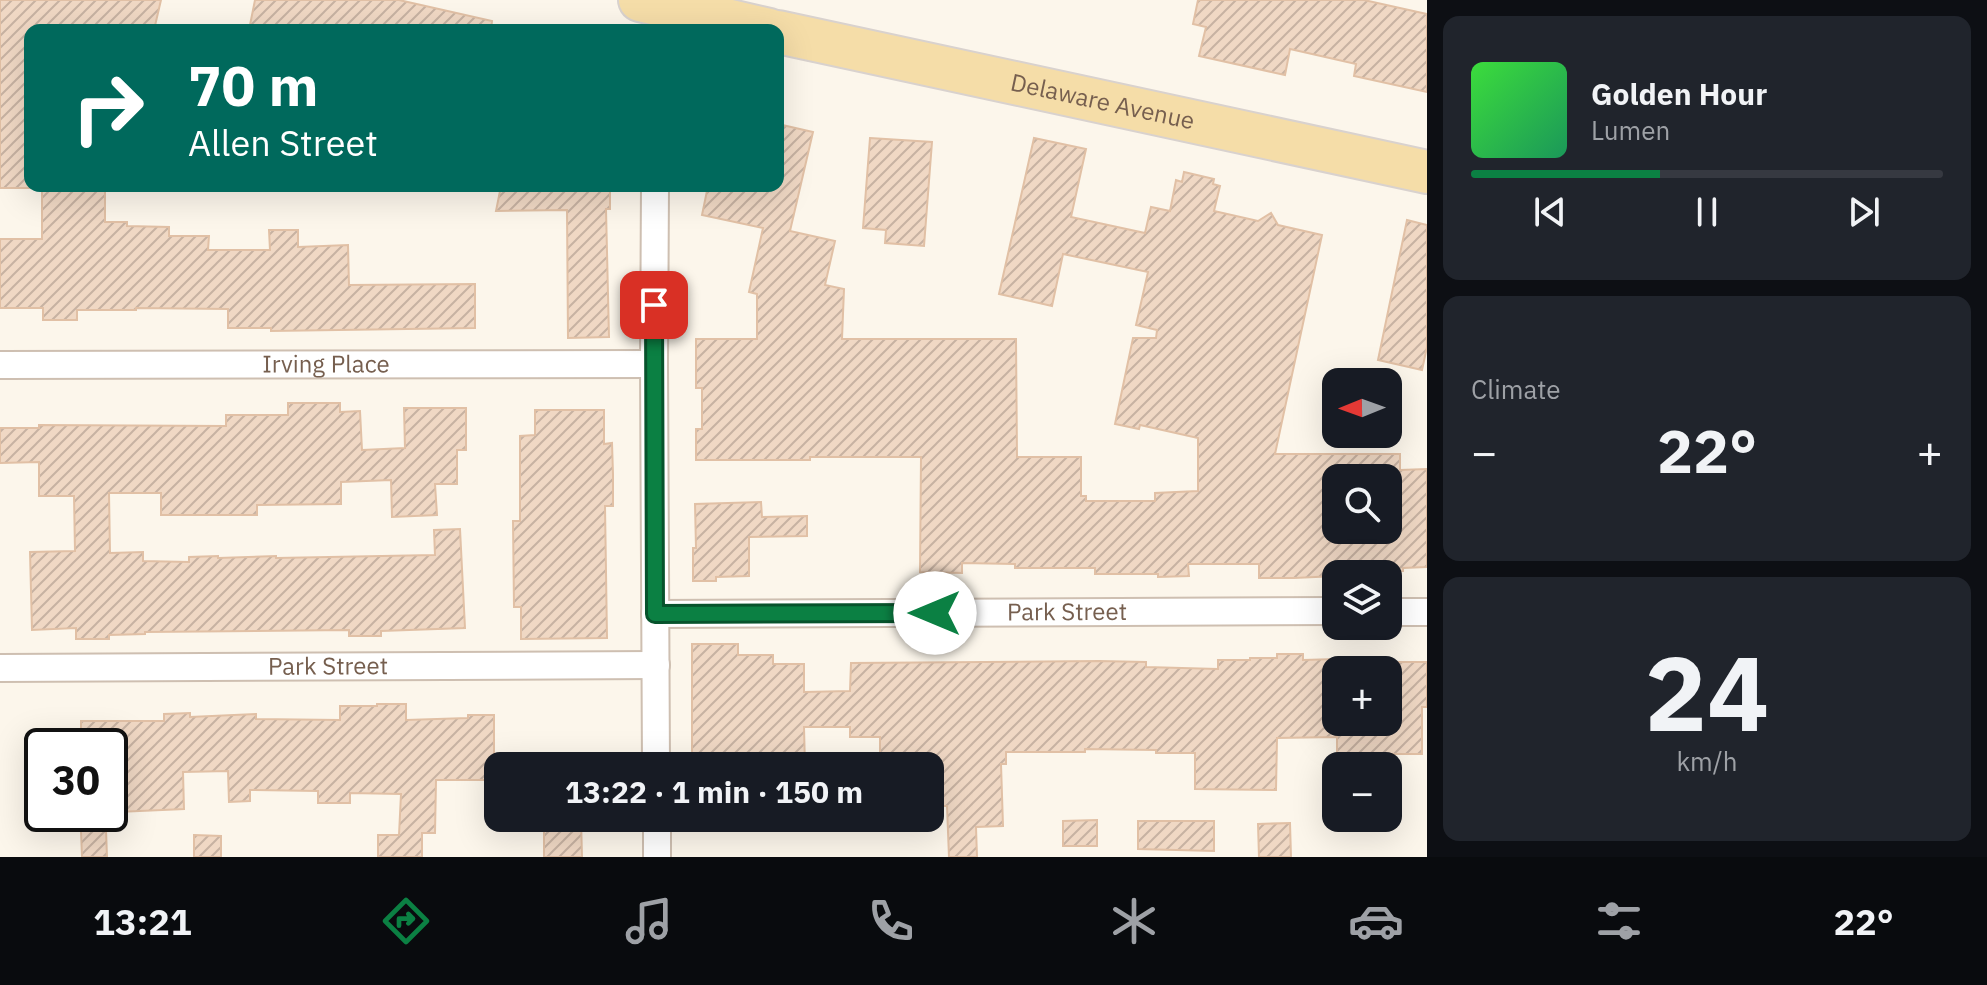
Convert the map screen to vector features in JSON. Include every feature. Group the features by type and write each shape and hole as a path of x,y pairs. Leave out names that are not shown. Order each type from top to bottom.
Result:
{"main road":[{"path":"652,8 737,24"},
{"name":"Delaware Avenue","path":"784,33 1427,172"}],"street":[{"path":"655,192 656,752"},
{"name":"Irving Place","path":"0,365 654,364"},
{"name":"Park Street","path":"655,614 1322,611"},
{"path":"1402,612 1427,612"},
{"name":"Park Street","path":"0,668 656,665"},
{"path":"657,832 657,857"}],"building":[{"path":"0,0 161,0 155,24 24,24 24,188 0,188"},
{"path":"255,0 399,0 492,21 492,24 250,24"},
{"path":"1198,0 1364,0 1427,14 1427,92 1354,76 1356,64 1290,49 1285,75 1199,56 1206,27 1193,24"},
{"path":"784,125 813,132 790,231 835,241 825,285 844,289 842,339 1016,339 1017,457 1081,457 1081,496 1086,496 1086,501 1155,501 1155,493 1198,491 1198,438 1140,425 1139,429 1115,424 1133,338 1156,338 1157,330 1136,325 1148,272 1063,254 1052,306 999,294 1034,138 1086,149 1071,217 1145,233 1151,207 1170,211 1176,180 1182,182 1184,172 1214,179 1213,184 1220,186 1214,211 1258,221 1271,213 1278,225 1322,235 1275,454 1400,454 1400,464 1322,464 1322,544 1402,544 1402,470 1427,469 1427,567 1403,568 1402,571 1402,560 1322,560 1322,577 1294,578 1259,578 1259,564 1188,564 1189,576 1158,577 1158,574 1095,574 1095,568 1015,568 1015,564 962,563 962,573 920,572 921,457 696,460 696,429 702,429 702,388 696,388 696,339 757,339 757,294 749,292 763,228 702,215 707,192 784,192"},
{"path":"870,138 932,142 924,246 885,243 886,230 863,228"},
{"path":"42,192 105,192 105,222 169,227 169,236 209,236 208,250 270,250 269,230 298,230 298,247 348,245 349,285 475,284 475,328 271,331 271,328 228,328 228,309 77,310 77,320 43,320 43,308 0,308 0,239 42,239"},
{"path":"500,192 610,192 610,209 606,209 609,337 568,338 567,210 496,211"},
{"path":"1407,220 1427,225 1427,347 1422,370 1378,360"},
{"path":"288,403 340,403 340,412 360,411 362,450 405,448 404,408 466,408 466,450 457,450 457,484 435,484 437,515 392,517 391,480 341,482 341,504 257,505 257,515 161,515 161,493 109,493 110,553 143,552 143,561 189,562 189,557 218,556 435,555 434,530 460,529 465,628 381,631 381,636 349,636 349,630 145,632 109,635 109,639 76,639 76,628 32,630 30,552 75,551 74,496 39,496 39,462 0,463 0,428 39,428 39,425 226,426 226,415 288,415"},
{"path":"535,410 604,410 604,444 612,443 613,474 613,506 605,506 607,638 521,639 521,607 514,607 513,521 520,521 520,436 535,435"},
{"path":"761,502 762,517 807,516 807,536 749,537 749,576 693,581 695,504"},
{"path":"692,644 738,644 738,655 773,655 773,664 804,664 804,692 850,691 851,663 1099,661 1146,662 1146,667 1218,669 1218,660 1303,654 1303,660 1322,659 1322,736 1336,736 1277,738 1276,790 1195,789 1195,753 1085,749 1085,752 1006,752 1006,764 1001,764 1003,826 976,827 977,857 949,857 947,806 944,806 944,752 880,752 880,737 850,737 850,727 804,727 805,752 692,752"},
{"path":"1402,662 1427,662 1427,707 1422,707 1422,754 1337,752 1337,736 1402,736"},
{"path":"406,704 406,720 494,715 494,752 484,752 484,780 436,780 435,833 422,833 422,857 378,857 378,835 399,835 401,794 350,793 350,803 318,803 318,791 250,790 250,801 229,802 228,771 183,772 184,809 128,812 128,728 81,728 81,721 164,721 164,714 190,713 190,717 256,714 256,719 340,720 340,706"},
{"path":"1097,820 1097,846 1063,846 1063,821"},
{"path":"1138,821 1214,821 1214,851 1138,849"},
{"path":"1290,823 1291,857 1259,857 1258,824"},
{"path":"81,832 106,832 107,857 82,857"},
{"path":"544,832 581,832 582,857 544,857"},
{"path":"194,835 221,836 221,857 194,857"}],"route":[{"path":"654,305 655,614 935,613"}]}
